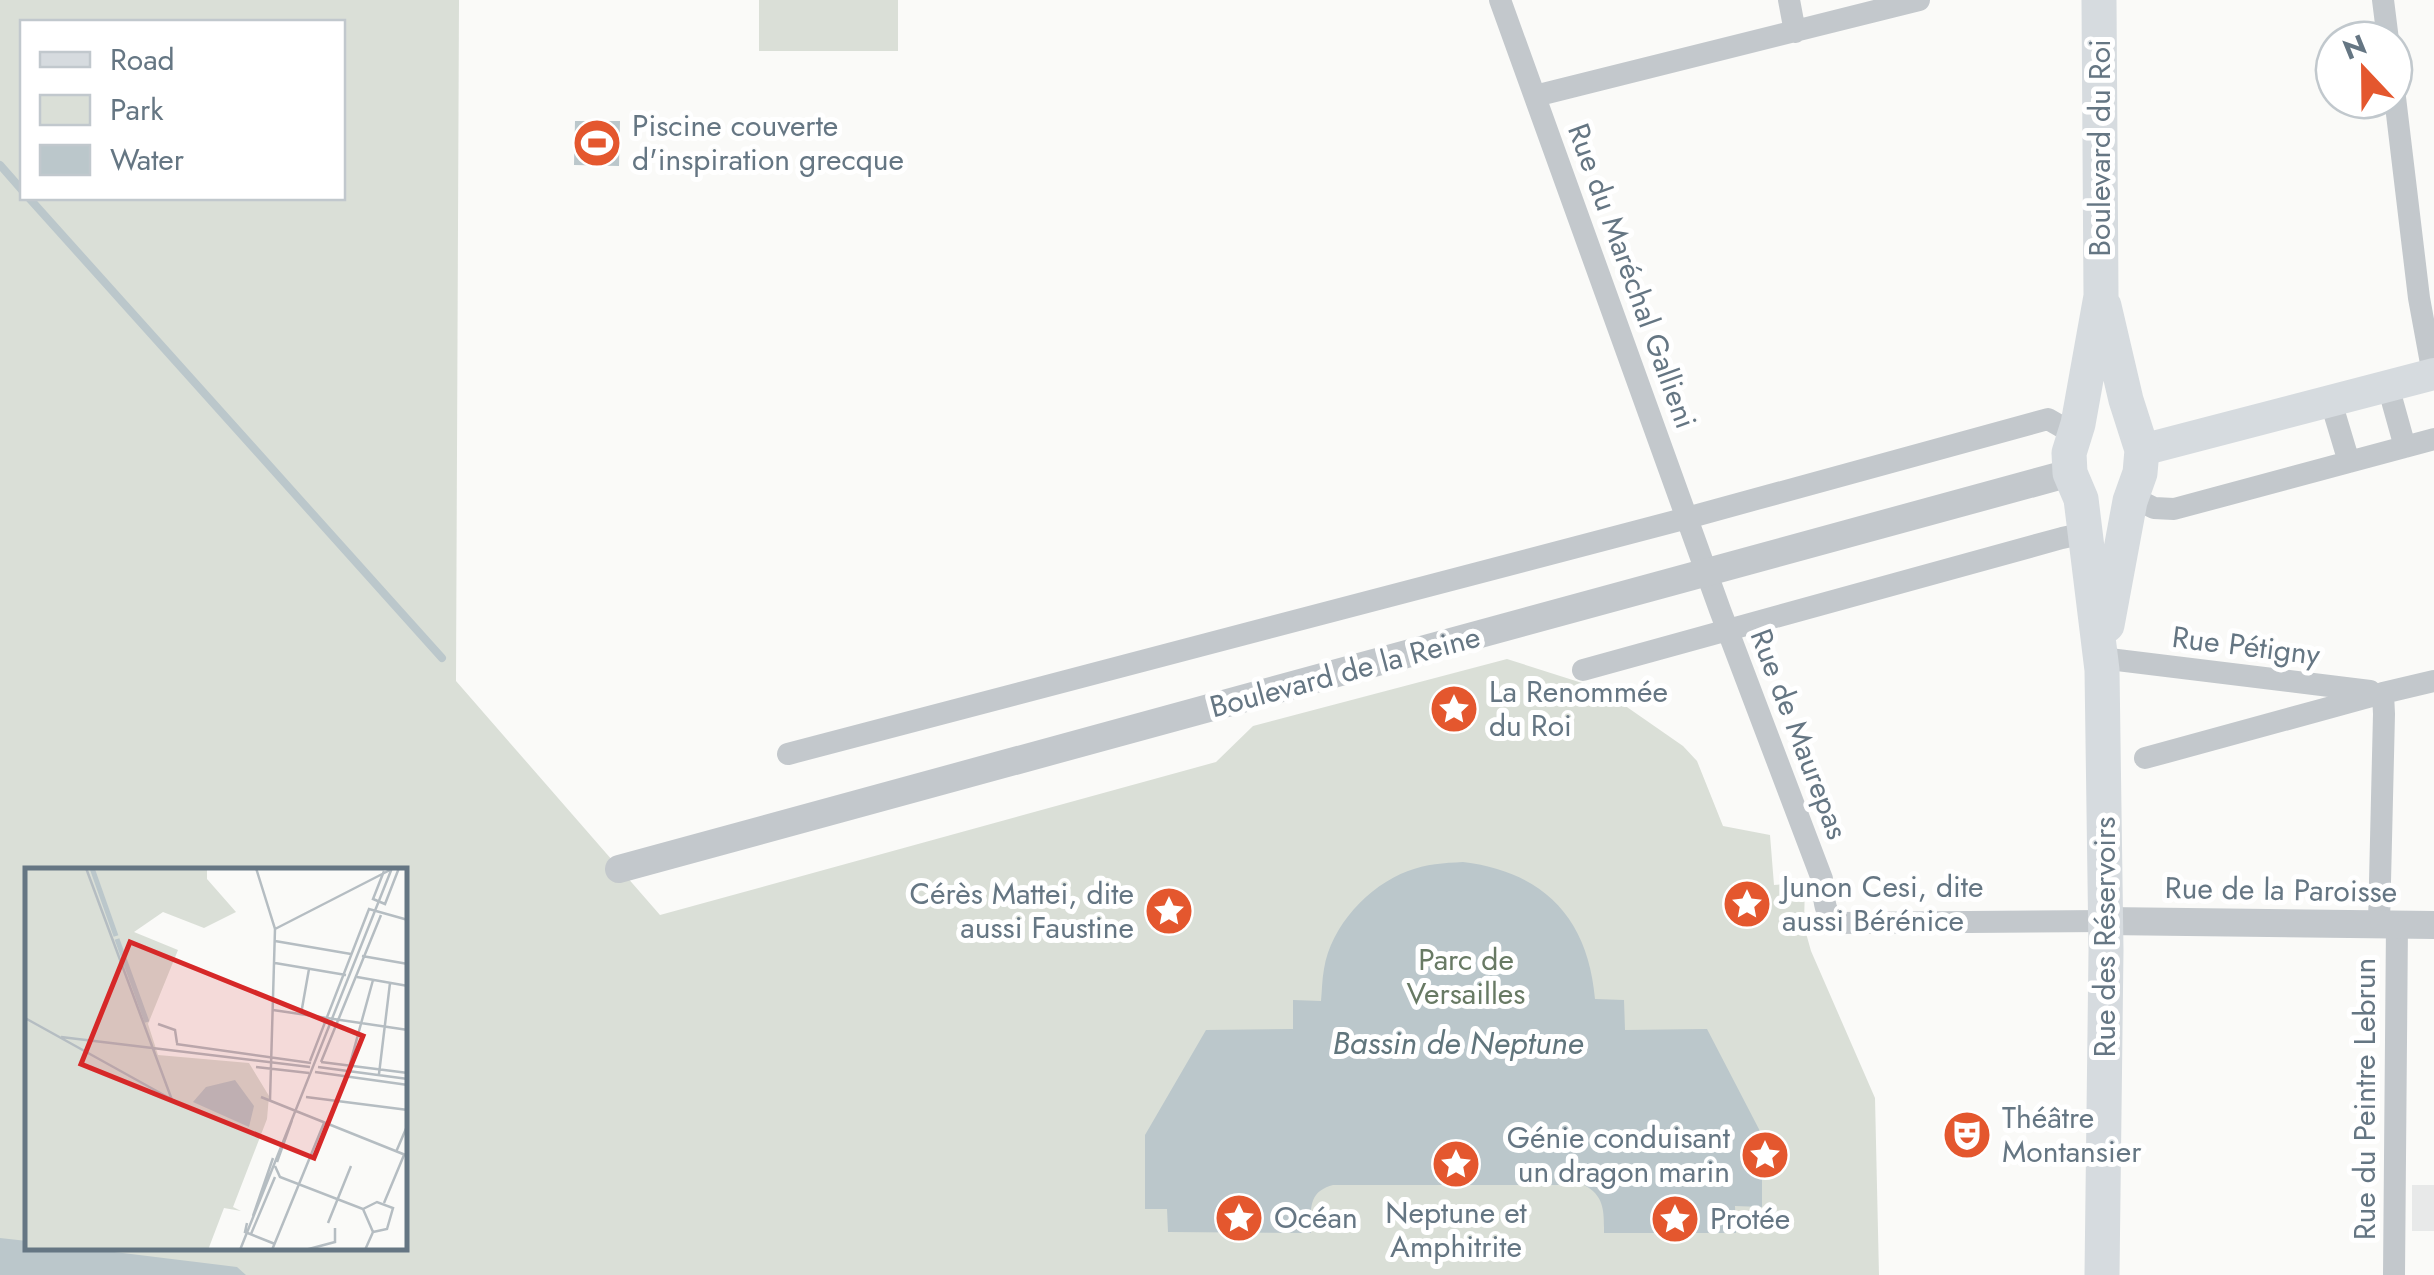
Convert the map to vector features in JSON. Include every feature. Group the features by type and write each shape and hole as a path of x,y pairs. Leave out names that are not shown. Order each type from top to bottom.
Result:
{"main road":[{"name":"Boulevard du Roi","path":"2076,429 2101,296 2099,0"},
{"name":"Boulevard du Roi","path":"2101,296 2137,438 2140,473 2131,499"},
{"path":"2079,502 2069,453 2076,429 2108,419 2137,438 2331,402 2433,374"},
{"name":"Boulevard de la Reine","path":"2079,502 2100,504 2131,499"},
{"name":"Rue des Réservoirs","path":"2101,658 2131,499"},
{"name":"Rue des Réservoirs","path":"2079,502 2101,658 2106,921 2102,1275"}],"street":[{"name":"Rue du Maréchal Gallieni","path":"1500,0 1707,574"},
{"path":"1789,0 1795,32"},
{"path":"1535,96 1920,0"},
{"path":"2398,120 2433,374"},
{"path":"2388,386 2406,447"},
{"path":"2331,402 2348,462"},
{"path":"788,754 2048,419 2076,429"},
{"name":"Boulevard de la Reine","path":"2131,499 2154,508 2174,509 2434,439"},
{"path":"1583,670 1728,631 2079,502"},
{"name":"Boulevard de la Reine","path":"619,869 1707,574 2079,502"},
{"name":"Rue de Maurepas","path":"1707,574 1822,879 1830,918"},
{"name":"Rue Pétigny","path":"2101,658 2383,693"},
{"path":"2145,758 2434,681"},
{"name":"Rue du Peintre Lebrun","path":"2383,693 2394,1275"},
{"name":"Rue de la Paroisse","path":"1830,918 1836,923 2434,924"}],"shaded area":[{"path":"2412,1185 2434,1185 2434,1231 2412,1231"}],"green space":[{"name":"Parc de Versailles","path":"0,0 459,0 456,681 660,915 1216,762 1253,726 1507,659 1601,689 1683,746 1697,761 1723,826 1770,835 1774,885 1805,882 1804,926 1811,951 1875,1098 1879,1275 0,1275"},
{"path":"759,0 898,0 898,51 759,51"}],"water":[{"name":"Piscine couverte d'inspiration grecque","path":"575,121 620,121 619,166 574,165"},
{"name":"Bassin de Neptune","path":"1463,862 1517,876 1557,904 1583,945 1595,999 1624,1000 1625,1030 1707,1029 1762,1135 1762,1207 1735,1206 1736,1233 1604,1233 1600,1199 1584,1185 1333,1185 1315,1197 1311,1233 1168,1232 1167,1209 1145,1209 1145,1135 1206,1030 1293,1029 1293,1000 1321,1001 1324,969 1334,938 1366,897 1408,871"},
{"path":"0,1238 25,1241 25,1250 98,1250 237,1267 246,1275 0,1275"}],"waterway":[{"path":"0,165 20,188"},
{"path":"31,200 442,658"}],"place":[{"name":"Piscine couverte d'inspiration grecque","path":"597,143"},
{"name":"La Renommée du Roi","path":"1454,709"},
{"name":"Junon Cesi, dite aussi Bérénice","path":"1747,904"},
{"name":"Cérès Mattei, dite aussi Faustine","path":"1169,911"},
{"name":"Théâtre Montansier","path":"1967,1135"},
{"name":"Génie conduisant un dragon marin","path":"1765,1155"},
{"name":"Neptune et Amphitrite","path":"1456,1164"},
{"name":"Océan","path":"1239,1218"},
{"name":"Protée","path":"1675,1219"}]}
